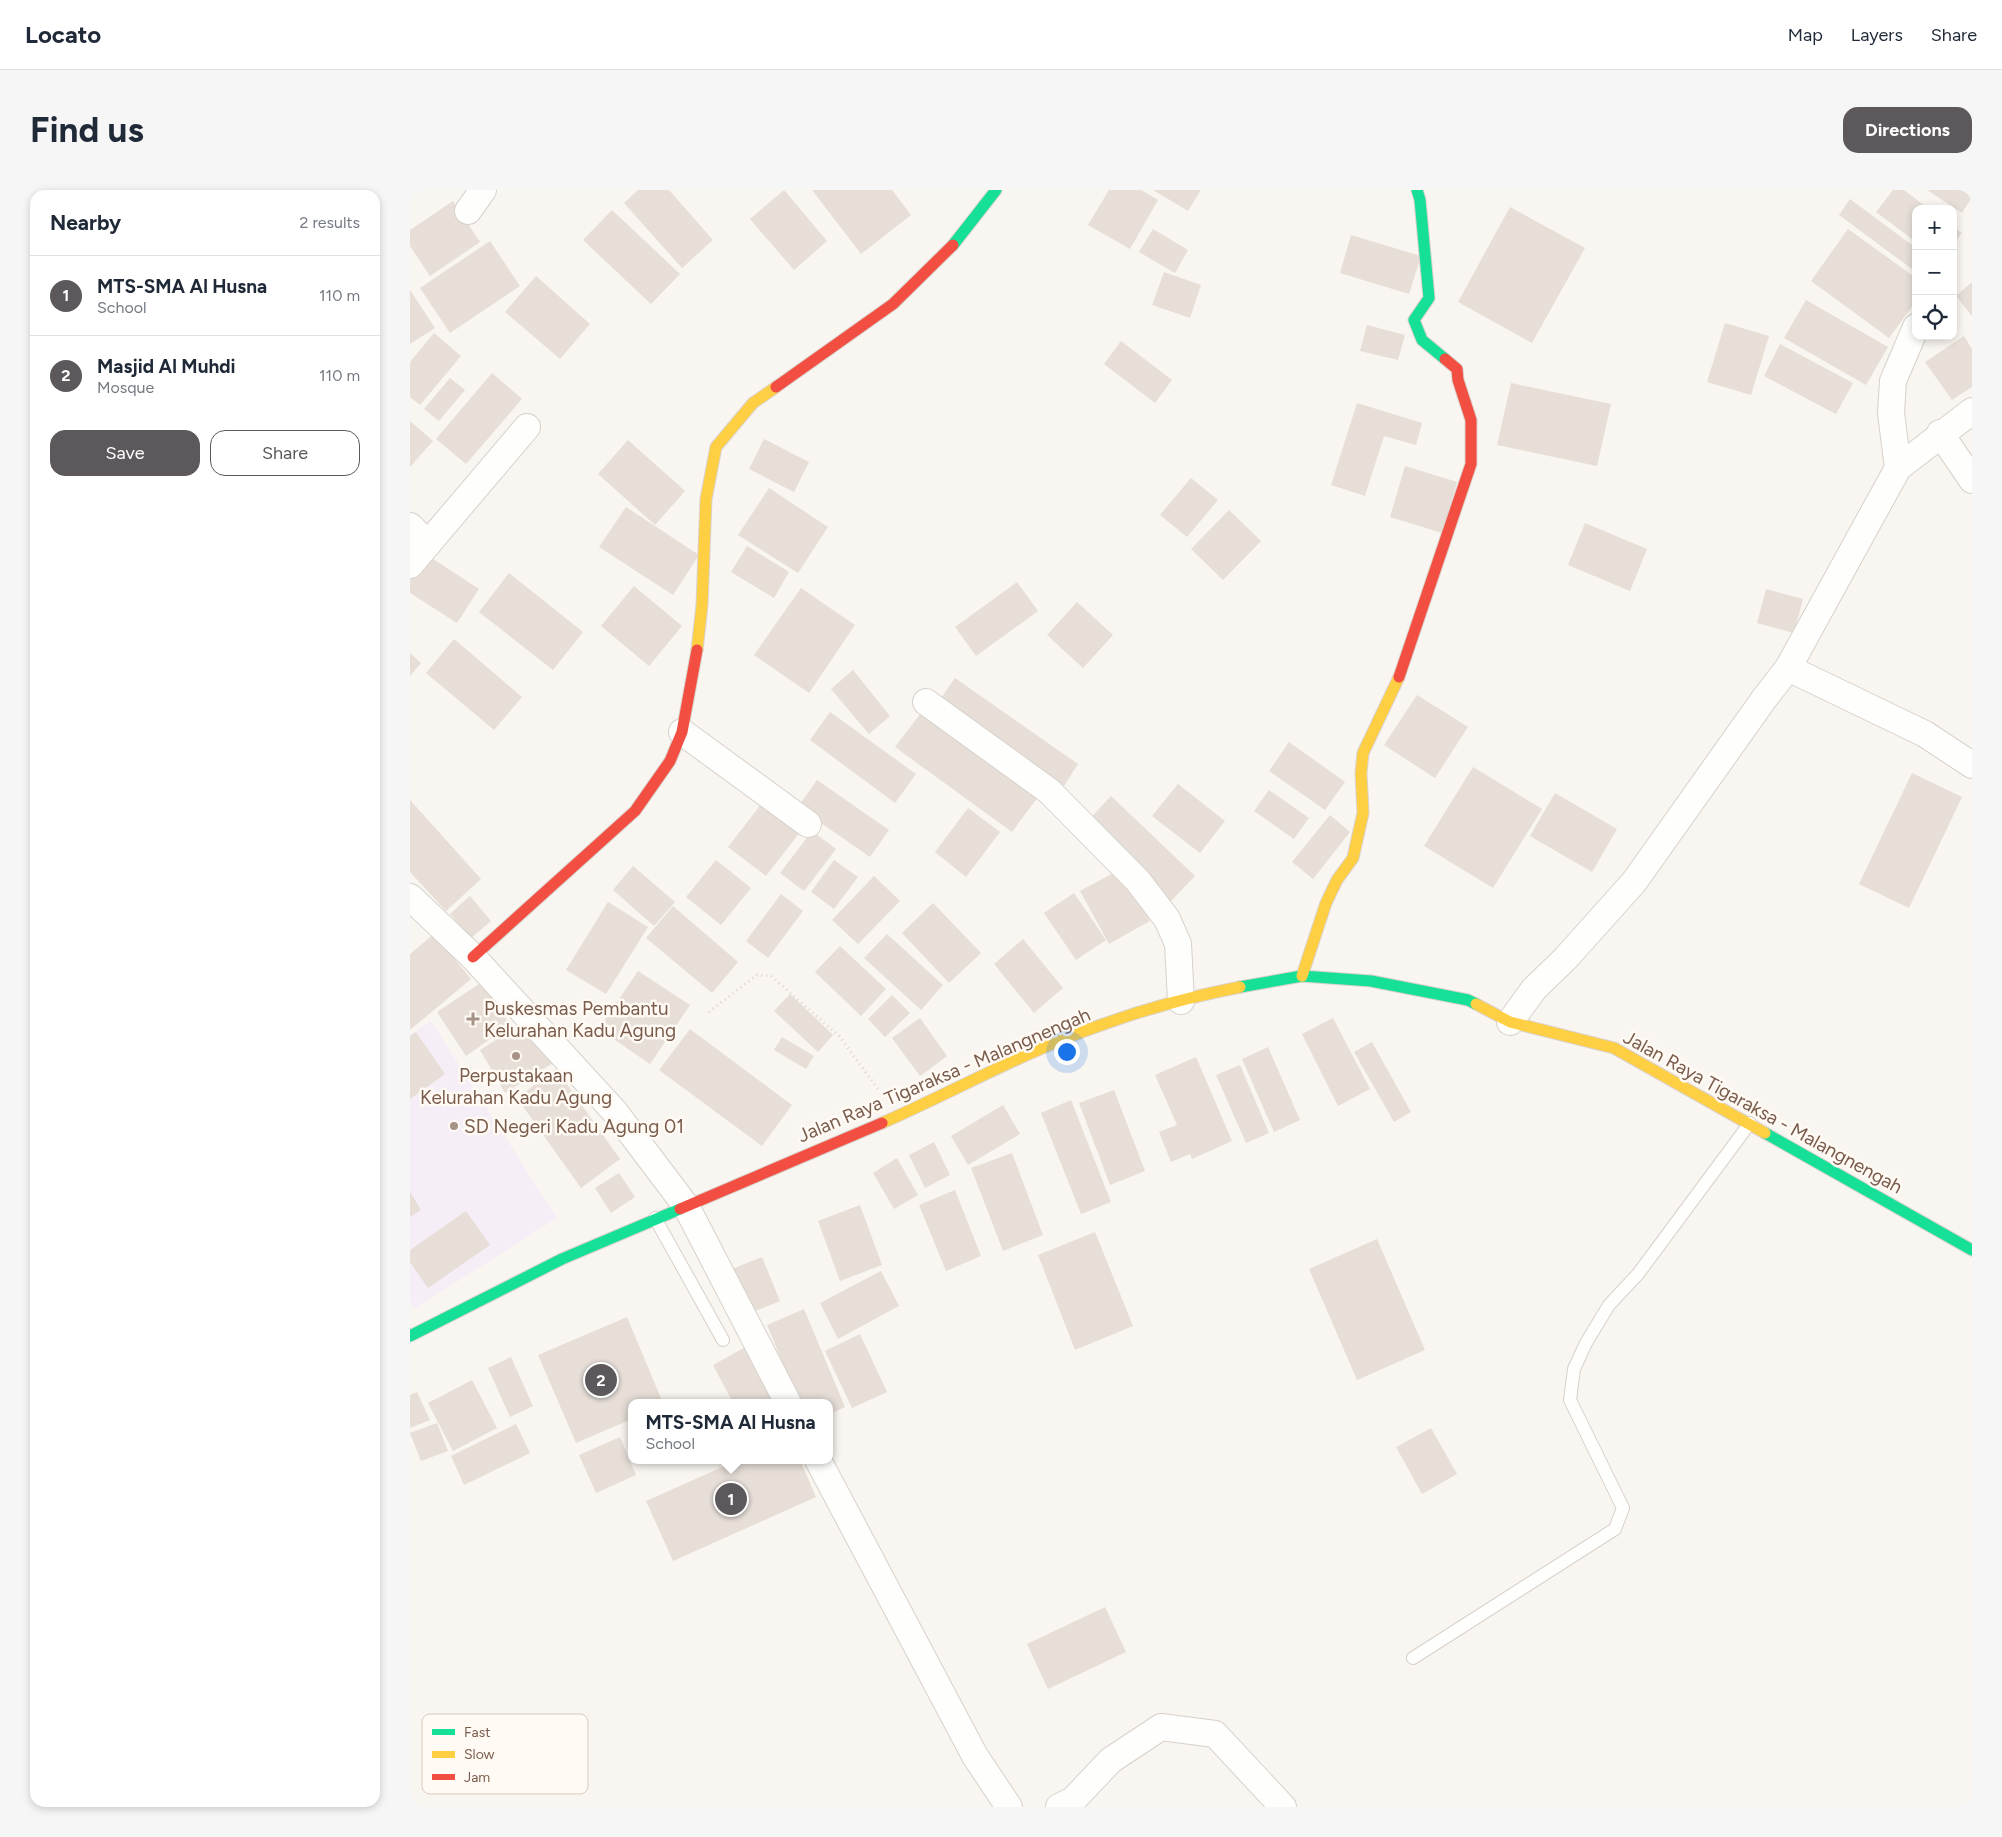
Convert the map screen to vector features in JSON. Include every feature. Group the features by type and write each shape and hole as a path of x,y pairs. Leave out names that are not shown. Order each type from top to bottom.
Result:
{"street":[{"path":"468,210 483,190"},
{"path":"473,957 635,811 670,761 682,732 695,666 702,604 706,499 716,447 753,403 892,304 953,245 996,190"},
{"path":"1302,976 1326,903 1337,880 1353,858 1363,813 1361,773 1363,753 1404,666 1471,464 1471,420 1458,380 1457,369 1422,340 1414,320 1429,298 1420,200 1417,190"},
{"path":"1898,468 1891,413 1893,381 1912,336"},
{"path":"1510,1022 1534,988 1565,959 1634,882 1788,668 1898,468 1940,433 1972,411"},
{"path":"410,565 419,535 527,427"},
{"path":"1940,433 1972,480"},
{"path":"1788,668 1925,734 1972,764"},
{"path":"926,702 1049,791 1138,881 1167,919 1178,944 1182,1001"},
{"path":"682,732 808,824"},
{"path":"410,897 473,957 615,1112 686,1206 786,1399"},
{"name":"Jalan Raya Tigaraksa - Malangnengah","path":"410,1336 562,1259 897,1116 1006,1065 1100,1025 1215,992 1302,976 1371,981 1468,1000 1510,1022 1614,1048 1750,1123 1972,1250"},
{"path":"820,1464 975,1756 1009,1807"},
{"path":"1059,1807 1072,1800 1111,1760 1161,1728 1215,1734 1283,1807"}],"lane":[{"path":"1413,1658 1615,1529 1623,1508 1570,1400 1574,1369 1586,1343 1609,1305 1638,1274 1750,1123"},
{"path":"655,1218 723,1340"}],"path":[{"path":"710,1012 756,975 771,976 839,1036 897,1116"}],"shaded area":[{"name":"SD Negeri Kadu Agung 01","path":"431,1021 557,1218 414,1309 410,1303 410,1035"}],"building":[{"path":"638,190 669,190 713,240 682,268 624,203"},
{"path":"784,190 827,241 794,270 750,219"},
{"path":"812,190 892,190 911,215 861,254"},
{"path":"1109,190 1141,190 1158,200 1130,249 1088,225"},
{"path":"1153,190 1201,190 1188,211"},
{"path":"1893,190 1904,190 1924,205 1912,205 1912,239 1876,212"},
{"path":"1927,190 1972,190 1972,197 1962,213 1957,210 1957,205 1950,205"},
{"path":"1850,199 1912,245 1912,269 1839,215"},
{"path":"453,201 480,242 430,276 410,246 410,230"},
{"path":"1510,207 1585,248 1532,343 1458,302"},
{"path":"612,210 680,274 651,304 583,240"},
{"path":"1153,229 1188,250 1175,273 1139,252"},
{"path":"1848,229 1912,275 1912,306 1889,338 1811,281"},
{"path":"1957,230 1962,233 1957,239"},
{"path":"1351,235 1421,256 1409,294 1340,273"},
{"path":"490,241 520,286 450,333 420,288"},
{"path":"1164,272 1201,285 1190,318 1152,305"},
{"path":"536,276 590,324 560,359 505,312"},
{"path":"1972,282 1972,316 1957,297"},
{"path":"410,290 435,328 410,344"},
{"path":"1806,300 1888,347 1866,385 1784,338"},
{"path":"1725,323 1769,336 1751,395 1707,382"},
{"path":"1367,325 1405,335 1398,360 1360,351"},
{"path":"434,333 461,356 420,405 410,397 410,362"},
{"path":"1964,336 1972,349 1972,387 1952,400 1925,362"},
{"path":"1121,341 1172,380 1155,403 1104,364"},
{"path":"1780,344 1853,383 1836,414 1764,376"},
{"path":"492,373 522,399 466,464 436,439"},
{"path":"450,378 465,390 439,421 424,409"},
{"path":"1511,383 1611,404 1597,466 1497,445"},
{"path":"1357,403 1422,423 1416,445 1384,436 1365,496 1331,485"},
{"path":"410,421 433,441 410,467"},
{"path":"764,439 809,462 794,492 749,469"},
{"path":"628,440 685,491 655,525 598,474"},
{"path":"1405,466 1457,482 1442,533 1390,517"},
{"path":"1191,478 1218,500 1187,537 1160,515"},
{"path":"769,488 828,527 798,573 738,535"},
{"path":"626,507 699,555 673,595 599,547"},
{"path":"1229,510 1261,541 1223,580 1191,549"},
{"path":"1585,523 1647,549 1630,591 1568,565"},
{"path":"747,546 789,572 774,598 731,572"},
{"path":"427,555 479,589 457,623 410,593 410,581"},
{"path":"509,573 583,632 553,670 479,612"},
{"path":"1017,582 1038,611 976,656 955,627"},
{"path":"634,586 682,626 649,666 601,626"},
{"path":"801,588 855,625 809,693 754,655"},
{"path":"1766,589 1803,599 1794,633 1757,623"},
{"path":"1077,602 1113,635 1083,668 1047,635"},
{"path":"454,639 522,697 494,730 426,673"},
{"path":"410,653 421,663 410,676"},
{"path":"853,670 890,716 869,734 831,689"},
{"path":"955,678 1078,764 1062,789 938,702"},
{"path":"1417,695 1468,727 1435,778 1384,745"},
{"path":"924,709 1041,793 1012,832 895,747"},
{"path":"830,712 916,774 895,803 810,740"},
{"path":"1289,742 1345,782 1325,810 1269,771"},
{"path":"1473,767 1542,809 1493,888 1424,846"},
{"path":"1912,773 1962,797 1909,908 1859,884"},
{"path":"817,780 889,830 870,857 798,807"},
{"path":"1178,784 1225,821 1200,853 1152,816"},
{"path":"1269,790 1309,818 1294,839 1254,811"},
{"path":"1555,793 1617,829 1592,872 1530,836"},
{"path":"1111,796 1195,876 1170,902 1086,823"},
{"path":"410,800 481,879 446,911 410,872"},
{"path":"762,803 800,832 766,876 728,847"},
{"path":"968,808 1000,832 966,877 935,852"},
{"path":"1330,815 1350,832 1313,879 1292,862"},
{"path":"812,831 836,849 804,891 780,873"},
{"path":"716,860 751,888 721,925 686,897"},
{"path":"834,860 858,877 834,909 811,892"},
{"path":"633,866 675,902 654,926 613,890"},
{"path":"1121,869 1150,921 1109,944 1080,891"},
{"path":"874,876 900,901 858,944 832,920"},
{"path":"1074,893 1106,940 1076,960 1044,913"},
{"path":"781,894 803,911 768,958 746,941"},
{"path":"470,896 491,921 471,938 450,914"},
{"path":"608,902 648,927 606,994 566,970"},
{"path":"933,903 981,953 949,983 902,933"},
{"path":"673,906 738,962 712,993 646,938"},
{"path":"434,934 471,979 410,1030 410,954"},
{"path":"887,934 943,985 921,1010 864,958"},
{"path":"1023,939 1063,988 1034,1013 994,964"},
{"path":"840,946 886,989 861,1016 815,972"},
{"path":"638,971 690,1005 650,1064 599,1029"},
{"name":"Puskesmas Pembantu Kelurahan Kadu Agung","path":"482,982 510,1025 466,1056 437,1012"},
{"path":"790,994 833,1035 818,1052 774,1011"},
{"path":"892,995 910,1013 885,1037 868,1019"},
{"path":"920,1018 947,1056 920,1076 892,1038"},
{"path":"1333,1018 1370,1089 1338,1106 1302,1034"},
{"name":"Perpustakaan Kelurahan Kadu Agung","path":"528,1020 553,1063 505,1093 480,1050"},
{"path":"690,1029 792,1105 762,1146 659,1070"},
{"path":"416,1032 445,1074 410,1099 410,1036"},
{"path":"782,1037 814,1056 806,1069 774,1050"},
{"path":"1372,1042 1411,1112 1394,1122 1354,1052"},
{"path":"1268,1047 1300,1120 1274,1132 1242,1059"},
{"path":"1196,1057 1232,1141 1192,1159 1190,1154 1171,1162 1159,1132 1177,1125 1155,1075"},
{"path":"1240,1065 1269,1133 1246,1143 1216,1075"},
{"path":"556,1069 620,1159 581,1188 517,1098"},
{"path":"1114,1090 1145,1171 1110,1185 1079,1103"},
{"path":"1071,1100 1111,1202 1081,1214 1041,1113"},
{"path":"1003,1105 1020,1134 968,1165 951,1136"},
{"path":"934,1142 950,1175 925,1188 909,1155"},
{"path":"1012,1153 1043,1235 1003,1251 971,1168"},
{"path":"897,1158 918,1195 894,1209 873,1173"},
{"path":"619,1173 635,1197 611,1213 595,1188"},
{"path":"955,1190 981,1256 946,1271 919,1205"},
{"path":"410,1192 421,1210 410,1217"},
{"path":"860,1205 882,1265 840,1281 818,1221"},
{"path":"466,1211 490,1245 428,1288 410,1262 410,1250"},
{"path":"1095,1232 1133,1326 1075,1350 1038,1255"},
{"path":"1377,1239 1425,1350 1357,1380 1309,1269"},
{"path":"762,1257 780,1301 745,1315 727,1271"},
{"path":"881,1271 899,1306 838,1339 820,1303"},
{"path":"804,1309 845,1407 833,1413 833,1399 797,1399 767,1325"},
{"path":"627,1317 661,1399 628,1399 628,1421 576,1443 538,1355"},
{"path":"860,1334 887,1392 852,1408 825,1351"},
{"path":"749,1345 776,1396 771,1399 731,1399 713,1365"},
{"path":"511,1357 533,1406 510,1417 488,1368"},
{"path":"472,1380 497,1428 453,1451 428,1403"},
{"path":"417,1392 430,1420 410,1428 410,1395"},
{"path":"437,1423 448,1451 421,1461 410,1433"},
{"path":"516,1424 530,1453 464,1485 451,1456"},
{"path":"1431,1428 1457,1474 1422,1494 1396,1447"},
{"path":"620,1437 628,1456 628,1464 631,1464 636,1475 596,1493 579,1455"},
{"path":"729,1464 802,1464 816,1497 673,1561 646,1501"},
{"path":"1105,1607 1126,1652 1048,1689 1027,1644"}],"traffic: fast":[{"path":"953,245 996,190"},
{"path":"1417,190 1420,200 1429,298 1414,320 1422,340 1445,359"},
{"path":"1240,987 1302,976 1371,981 1468,1000 1476,1004"},
{"path":"1765,1133 1972,1250"},
{"path":"410,1336 562,1259 680,1209"}],"traffic: slow":[{"path":"697,650 702,605 706,499 716,447 753,403 776,387"},
{"path":"1302,976 1326,903 1337,880 1353,858 1363,813 1361,773 1363,753 1399,677"},
{"path":"882,1123 1073,1035 1152,1008 1240,987"},
{"path":"1476,1004 1510,1022 1614,1048 1765,1133"}],"traffic: jam":[{"path":"776,387 893,304 953,245"},
{"path":"1399,677 1471,464 1471,420 1458,380 1457,369 1445,359"},
{"path":"473,957 635,811 670,761 682,732 697,650"},
{"path":"680,1209 882,1123"}],"place":[{"name":"Puskesmas Pembantu Kelurahan Kadu Agung","path":"473,1019"},
{"name":"Perpustakaan Kelurahan Kadu Agung","path":"516,1056"},
{"name":"SD Negeri Kadu Agung 01","path":"454,1126"},
{"name":"Masjid Al Muhdi","path":"601,1380"},
{"name":"MTS-SMA Al Husna","path":"731,1499"}]}
